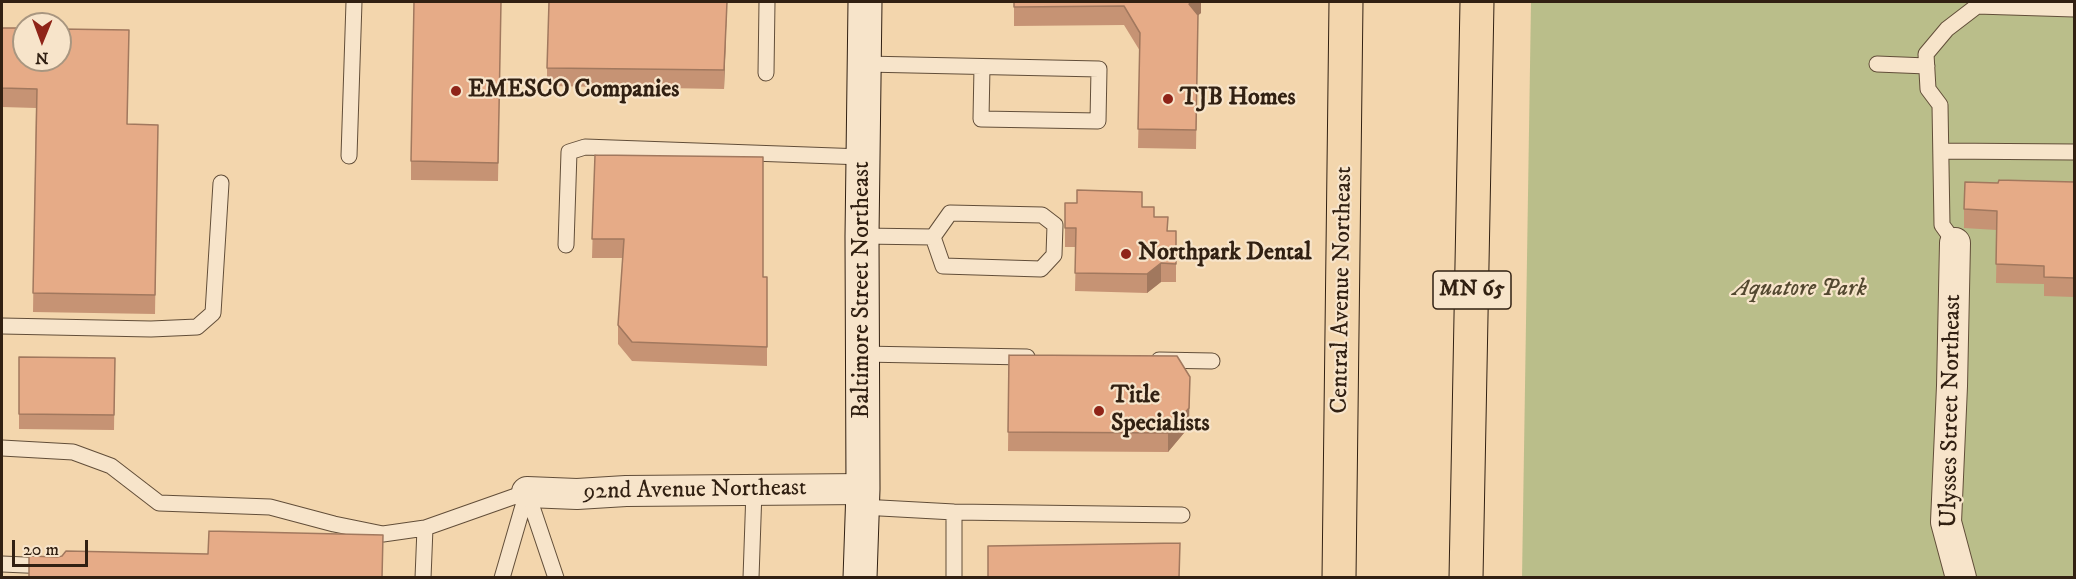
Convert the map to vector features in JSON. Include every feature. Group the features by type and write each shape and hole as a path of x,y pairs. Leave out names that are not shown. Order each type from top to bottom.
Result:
{"highway":[{"path":"1329,2 1344,251"},
{"name":"Central Avenue Northeast","path":"1339,578 1346,2"},
{"name":"MN 65","path":"1466,578 1477,2"}],"street":[{"name":"Baltimore Street Northeast","path":"860,578 863,498 862,236 865,2"},
{"name":"Ulysses Street Northeast","path":"1955,243 1946,522 1961,578"},
{"name":"92nd Avenue Northeast","path":"527,492 577,494 627,491 754,490 863,498"}],"lane":[{"path":"350,156 354,2"},
{"path":"766,74 767,2"},
{"path":"1955,243 1942,225 1940,105 1928,89 1926,54 1947,28 1977,6 2074,9"},
{"path":"865,64 1100,69 1098,121 981,119 982,67"},
{"path":"1877,64 1927,66"},
{"path":"566,245 569,152 585,147 863,157"},
{"path":"1941,150 2074,152"},
{"path":"2,326 151,329 197,327 213,313 221,183"},
{"path":"950,213 1042,215 1055,225 1054,255 1041,269 943,266 933,237 950,213"},
{"path":"862,236 933,237"},
{"path":"862,354 1038,357"},
{"path":"1143,359 1212,361"},
{"path":"2,448 73,452 111,466 159,503 270,507 383,534 424,528 527,492"},
{"path":"752,578 754,490"},
{"path":"502,578 527,492"},
{"path":"527,492 556,578"},
{"path":"863,498 954,512 1182,515"},
{"path":"954,512 954,578"},
{"path":"423,578 424,528"},
{"path":"2,564 57,566"}],"green space":[{"name":"Aquatore Park","path":"1531,2 2074,2 2074,577 1522,578"}],"building":[{"name":"EMESCO Companies","path":"414,2 501,2 498,163 411,161"},
{"path":"549,2 727,2 724,70 547,68"},
{"name":"TJB Homes","path":"1014,2 1192,2 1189,4 1198,15 1196,130 1138,129 1140,33 1124,6 1014,7"},
{"path":"2,28 12,28 12,72 72,72 72,29 129,30 127,124 158,125 155,295 33,293 37,89 2,88"},
{"path":"595,155 763,157 763,277 767,277 767,347 632,342 618,325 624,239 592,239"},
{"path":"1999,180 2074,182 2074,278 2044,277 2044,266 1996,264 1997,211 1964,209 1965,182 1998,183"},
{"name":"Northpark Dental","path":"1077,190 1142,192 1142,207 1154,207 1154,217 1168,217 1167,231 1176,231 1176,264 1161,263 1147,274 1075,273 1076,228 1065,228 1065,203 1077,203"},
{"name":"Title Specialists","path":"1009,355 1177,356 1190,377 1189,408 1168,433 1008,432"},
{"path":"19,357 115,358 114,415 19,414"},
{"path":"209,531 383,535 382,578 29,578 29,556 57,557 62,556 66,551 208,554"},
{"path":"1180,543 1179,578 988,578 988,546"}],"place":[{"name":"EMESCO Companies","path":"456,91"},
{"name":"TJB Homes","path":"1168,99"},
{"name":"Northpark Dental","path":"1126,254"},
{"name":"Title Specialists","path":"1099,411"}]}
